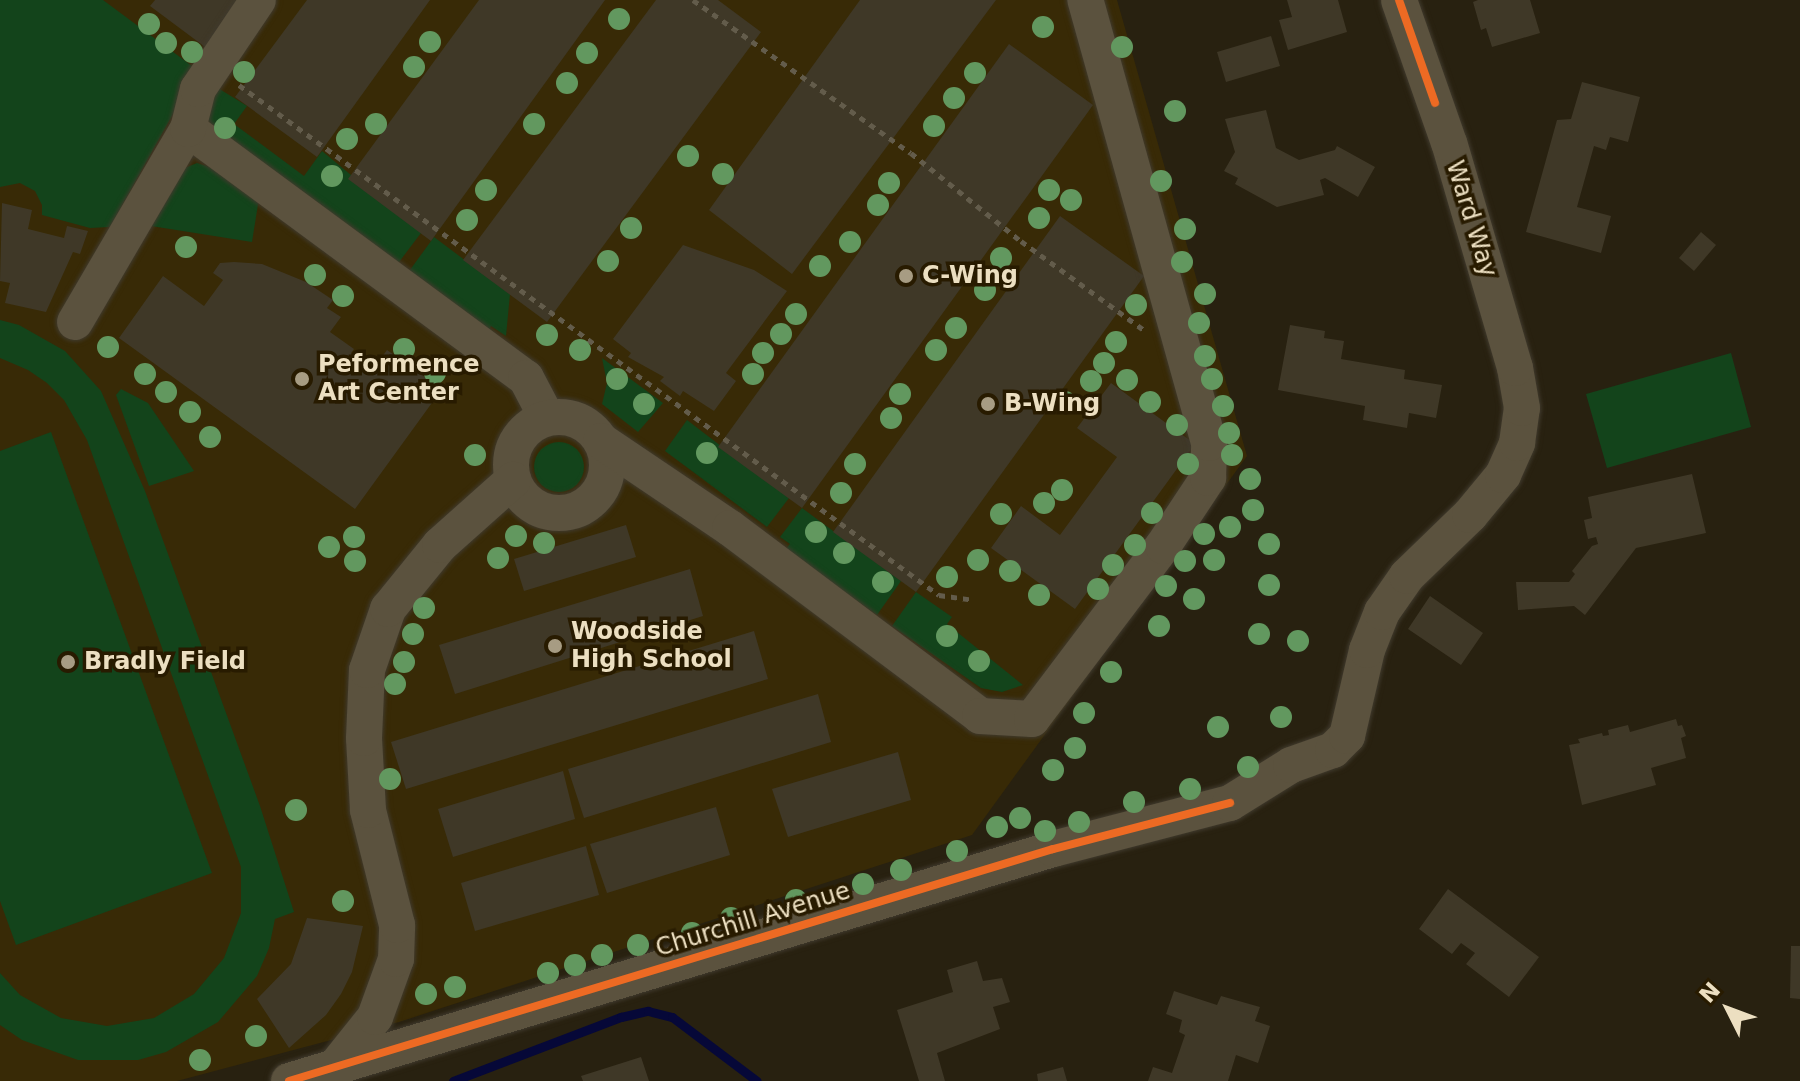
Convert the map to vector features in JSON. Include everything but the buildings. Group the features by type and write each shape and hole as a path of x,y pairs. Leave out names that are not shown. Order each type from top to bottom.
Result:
{"street":[{"path":"75,322 188,129 198,89 258,0"},
{"path":"601,441 607,455 605,480 593,501 579,510 563,514 539,509 520,495 513,480 513,449 532,425 547,418 578,420 601,441 730,528 980,716 1032,719 1163,546 1208,478 1209,443 1085,0"},
{"name":"Ward Way","path":"1230,803 1291,765 1333,750 1347,736 1367,650 1382,612 1407,576 1470,515 1503,475 1517,443 1522,408 1515,368 1435,103 1399,0"},
{"path":"188,129 526,378 547,418"},
{"path":"335,1067 375,1017 396,959 397,925 368,810 364,738 367,670 388,609 440,545 513,480"},
{"name":"Churchill Avenue","path":"289,1081 1053,849 1230,803"}],"path":[{"path":"693,0 911,153 1021,241 1146,331 1173,314"},
{"path":"213,66 939,595 974,600"}],"shaded area":[{"name":"Woodside High School","path":"0,0 1117,0 1247,456 972,835 399,1022 177,1081 0,1081"}],"green space":[{"path":"0,0 103,0 192,66 173,114 110,227 90,228 42,215 42,205 35,191 20,183 0,187"},
{"path":"213,85 247,106 234,124 304,176 322,151 421,233 396,266 210,124 206,107"},
{"path":"197,163 219,170 259,198 252,242 151,226 175,172"},
{"path":"434,237 510,294 506,336 491,326 488,332 407,274"},
{"path":"0,320 19,325 65,351 101,391 145,491 260,806 294,912 275,919 269,948 257,976 218,1022 166,1052 138,1060 78,1060 22,1040 0,1025 0,973 20,995 61,1018 107,1026 154,1018 194,994 224,958 241,913 241,867 87,440 64,400 47,383 28,370 0,358"},
{"path":"1731,353 1751,427 1607,468 1586,394"},
{"path":"602,358 663,403 638,432 602,404 607,383"},
{"path":"121,389 148,403 194,471 149,486 116,395"},
{"path":"687,420 789,498 767,527 665,451"},
{"name":"Bradly Field","path":"51,432 212,873 16,945 0,901 0,451"},
{"path":"559,442 577,449 584,467 577,485 559,492 541,485 534,467 541,449"},
{"path":"802,508 901,581 877,615 785,550 790,544 780,537"},
{"path":"916,592 952,617 947,624 1023,685 1002,692 981,688 892,626"}],"waterway":[{"path":"453,1081 621,1017 648,1011 672,1017 757,1081"}],"cycle path":[{"path":"1399,0 1435,103"},
{"path":"289,1081 1053,849 1230,803"}],"place":[{"name":"C-Wing","path":"906,276"},
{"name":"Peformence Art Center","path":"302,379"},
{"name":"B-Wing","path":"988,404"},
{"name":"Woodside High School","path":"555,646"},
{"name":"Bradly Field","path":"68,662"}]}
